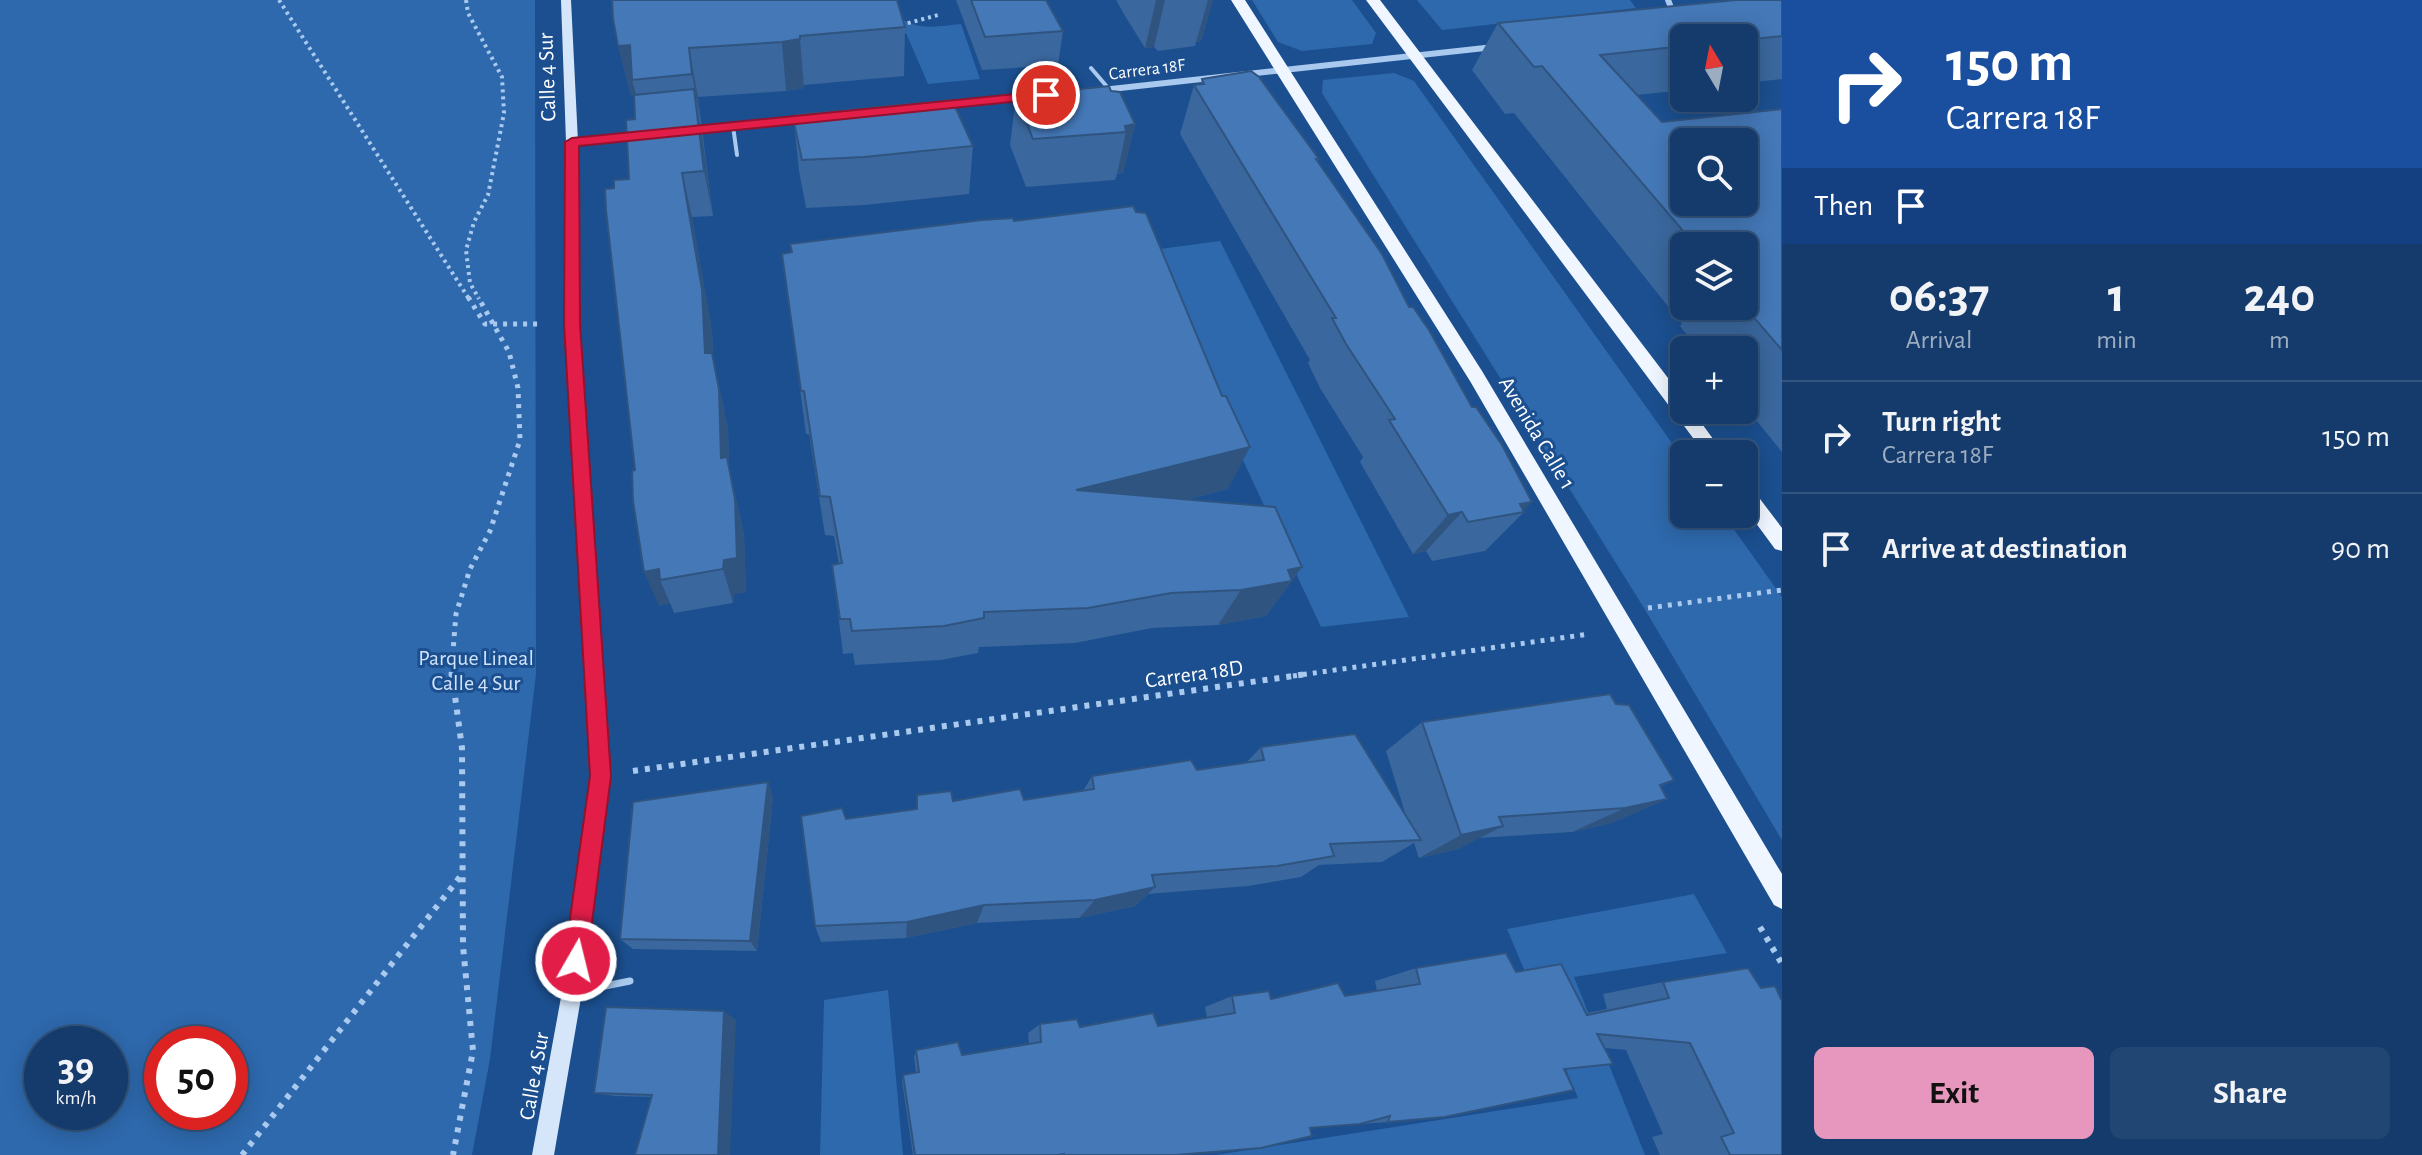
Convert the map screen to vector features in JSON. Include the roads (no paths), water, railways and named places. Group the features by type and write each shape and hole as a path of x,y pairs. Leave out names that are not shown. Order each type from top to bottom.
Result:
{"main road":[{"name":"Calle 4 Sur","path":"543,1155 572,992 601,776 572,324 572,142 566,0"},
{"name":"Avenida Calle 1","path":"1238,0 1476,376 1782,897"},
{"path":"1373,0 1704,440"},
{"path":"1758,511 1782,543"}],"street":[{"path":"1666,23 1674,17 1668,0"},
{"name":"Carrera 18F","path":"1093,91 1501,46"},
{"path":"936,106 1030,97"},
{"path":"689,131 811,118"},
{"path":"572,142 645,135"}],"lane":[{"path":"1091,68 1109,89"},
{"path":"733,126 737,155"},
{"path":"572,992 630,981"}],"park label":[{"name":"Parque Lineal Calle 4 Sur","path":"476,670"}]}
